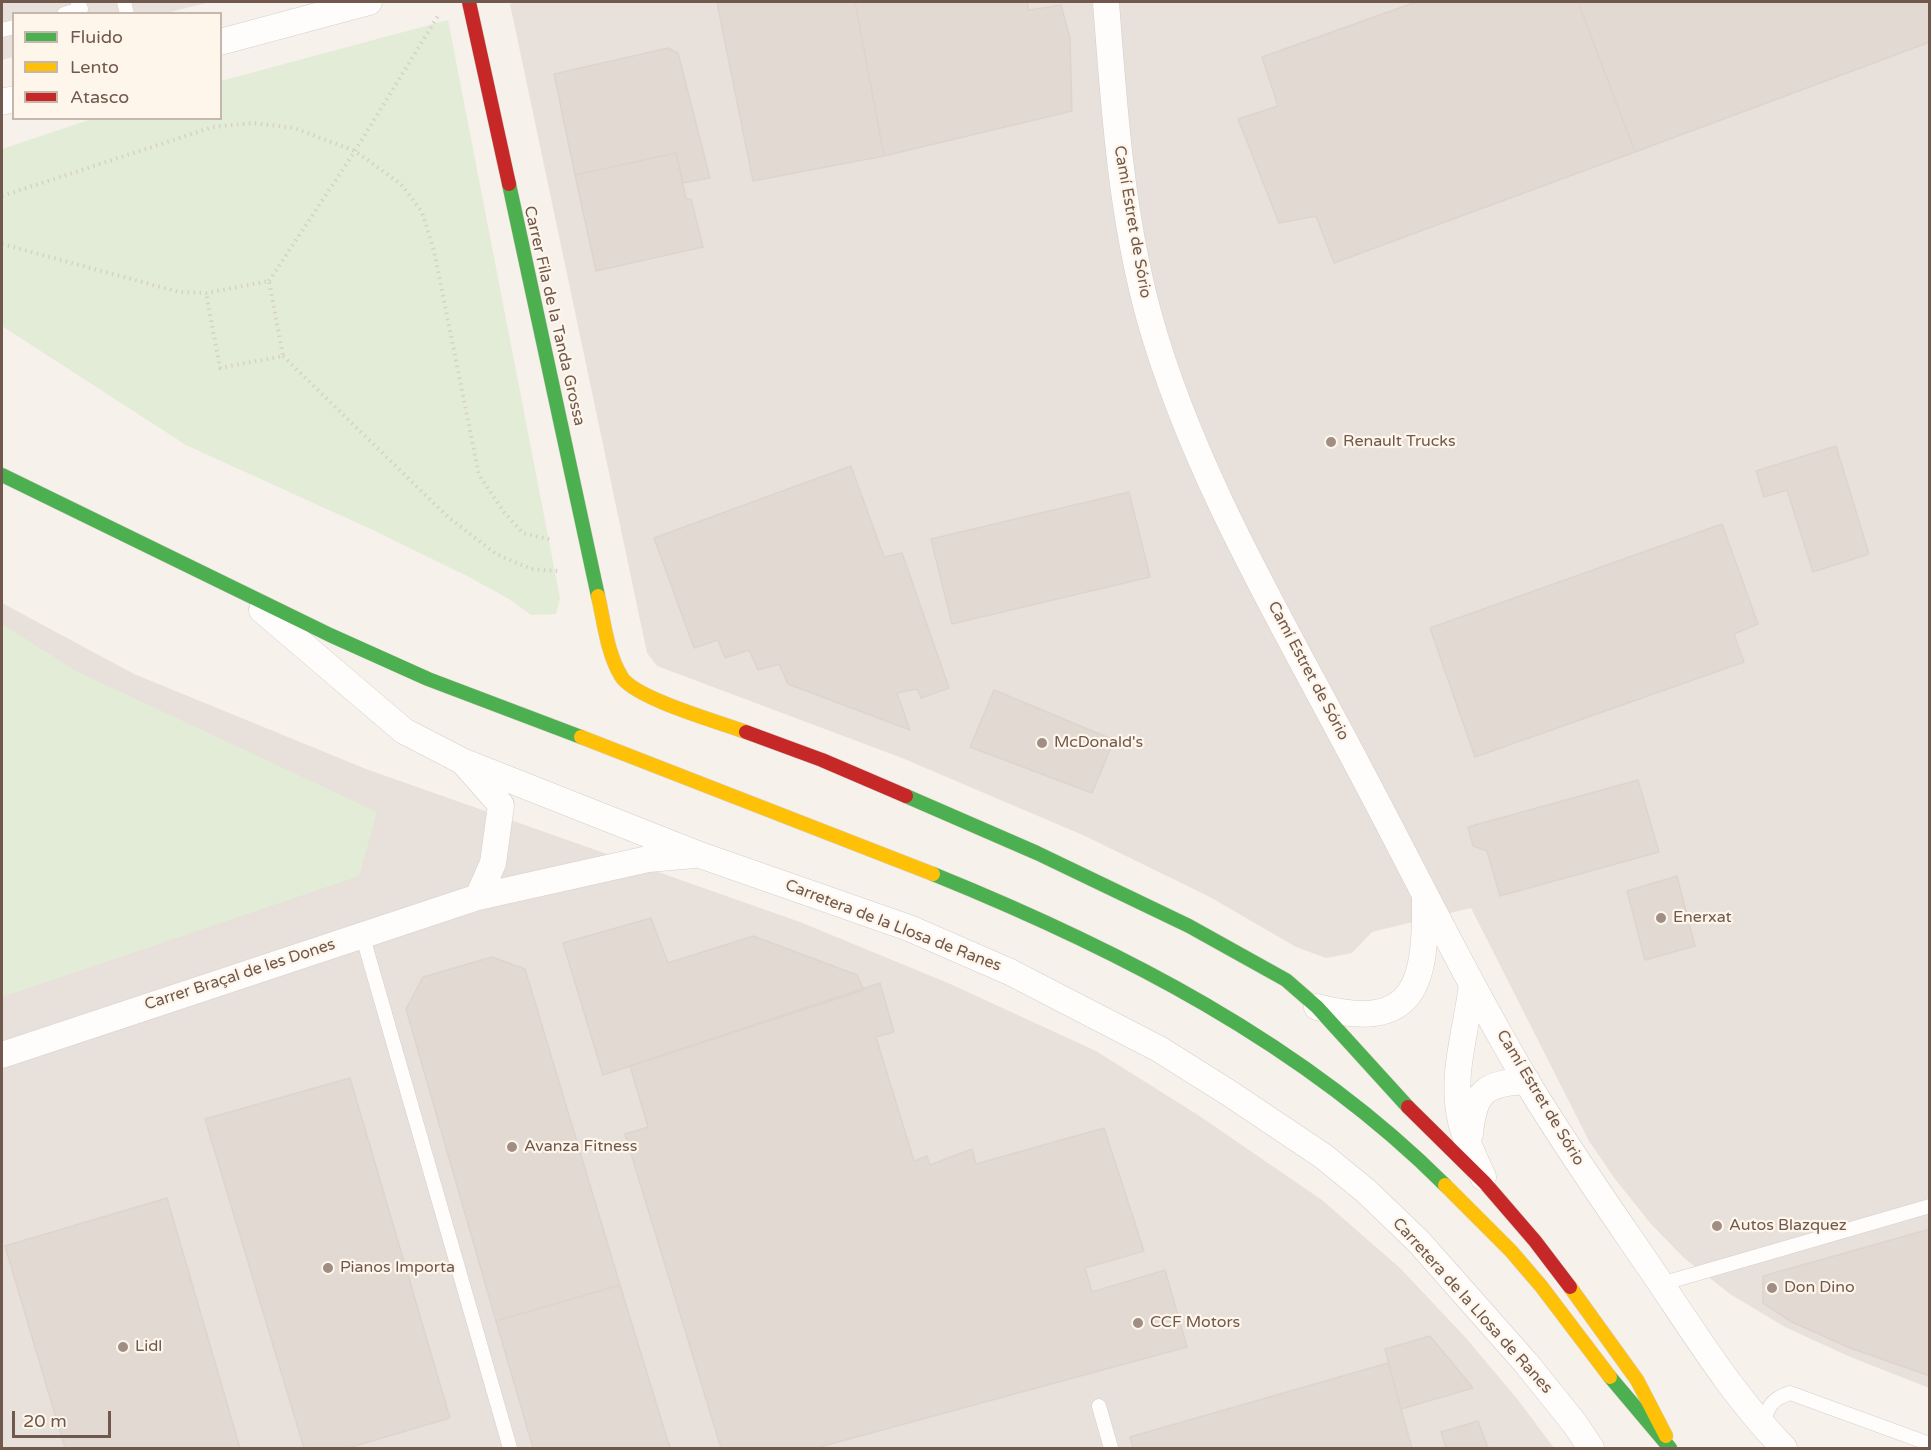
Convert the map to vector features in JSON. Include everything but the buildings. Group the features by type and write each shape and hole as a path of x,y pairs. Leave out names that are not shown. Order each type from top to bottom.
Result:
{"street":[{"path":"222,41 369,2"},
{"name":"Carrer Fila de la Tanda Grossa","path":"469,2 607,637 621,677 637,692 822,760 1037,853 1237,951 1286,980 1317,1007"},
{"name":"Camí Estret de Sório","path":"1106,2 1122,177 1149,315 1190,434 1254,568 1472,984 1527,1081 1568,1148 1694,1335 1762,1426 1784,1449"},
{"path":"2,476 238,591 428,679 774,810 945,879 1105,950 1205,1005 1311,1070 1406,1146 1511,1251 1541,1286 1630,1404 1671,1449"},
{"name":"Carretera de la Llosa de Ranes","path":"238,591 404,731 462,761 700,855 909,928 1010,972 1159,1049 1229,1093 1323,1155 1366,1191 1419,1242 1526,1363 1575,1424 1591,1449"},
{"path":"462,761 501,805 494,863 478,897"},
{"name":"Carrer Braçal de les Dones","path":"2,1055 478,897 648,859 700,855"},
{"path":"1317,1007 1348,1015 1378,1014 1393,1008 1405,998 1416,985 1422,962 1425,893"},
{"path":"1472,984 1456,1078 1460,1118 1485,1183"},
{"path":"1317,1007 1429,1130 1485,1183 1535,1241 1637,1380 1671,1449"},
{"path":"1468,1143 1474,1105 1482,1093 1494,1085 1527,1081"},
{"path":"1630,1404 1643,1437"}],"lane":[{"path":"71,12 81,9 78,2"},
{"path":"362,934 510,1449"},
{"path":"1661,1284 1929,1206"},
{"path":"1762,1426 1768,1405 1777,1397 1790,1393 1929,1444"},
{"path":"1099,1406 1111,1449"}],"path":[{"path":"441,11 355,151 269,281 283,356 448,517 496,554 531,569 563,572 594,570"},
{"path":"2,196 213,127 253,123 294,128 355,151 401,184 422,212 434,251 479,476 504,512 523,533 560,541 587,542"},
{"path":"2,244 179,292 206,293 269,281"},
{"path":"206,293 220,368 283,356"}],"shaded area":[{"path":"2,2 210,2 171,12 12,12 12,57 2,60"},
{"path":"518,2 1929,2 1929,1388 1848,1356 1785,1327 1730,1294 1684,1258 1651,1224 1615,1179 1589,1141 1471,908 1372,932 1352,953 1326,958 1296,947 1210,897 1085,836 902,758 657,666 647,653 510,4"},
{"path":"2,603 134,674 366,769 800,922 948,983 1096,1051 1198,1115 1322,1200 1400,1268 1466,1338 1518,1400 1554,1448 2,1448"}],"green space":[{"path":"448,20 560,598 556,614 531,615 509,599 469,577 373,530 186,445 2,326 2,149 89,120 222,120 222,81"},
{"path":"2,624 76,671 377,812 359,876 2,997"}],"traffic: fast":[{"path":"509,184 598,596"},
{"path":"2,475 330,635 428,679 581,737"},
{"path":"906,796 1037,853 1189,926 1286,980 1317,1007 1408,1107"},
{"path":"933,874 1071,934 1205,1004 1269,1044 1331,1087 1390,1134 1445,1185"},
{"path":"1610,1377 1670,1448"}],"traffic: slow":[{"path":"598,596 612,657 621,676 629,684 659,701 746,732"},
{"path":"581,737 933,874"},
{"path":"1445,1185 1511,1251 1541,1286 1610,1377"},
{"path":"1570,1287 1637,1380 1666,1436"}],"traffic: jam":[{"path":"469,2 509,184"},
{"path":"746,732 822,760 906,796"},
{"path":"1408,1107 1485,1183 1535,1241 1570,1287"}],"place":[{"name":"Renault Trucks","path":"1331,442"},
{"name":"McDonald's","path":"1042,743"},
{"name":"Enerxat","path":"1661,918"},
{"name":"Avanza Fitness","path":"512,1147"},
{"name":"Autos Blazquez","path":"1717,1226"},
{"name":"Pianos Importa","path":"328,1268"},
{"name":"Don Dino","path":"1772,1288"},
{"name":"CCF Motors","path":"1138,1323"},
{"name":"Lidl","path":"123,1347"}]}
